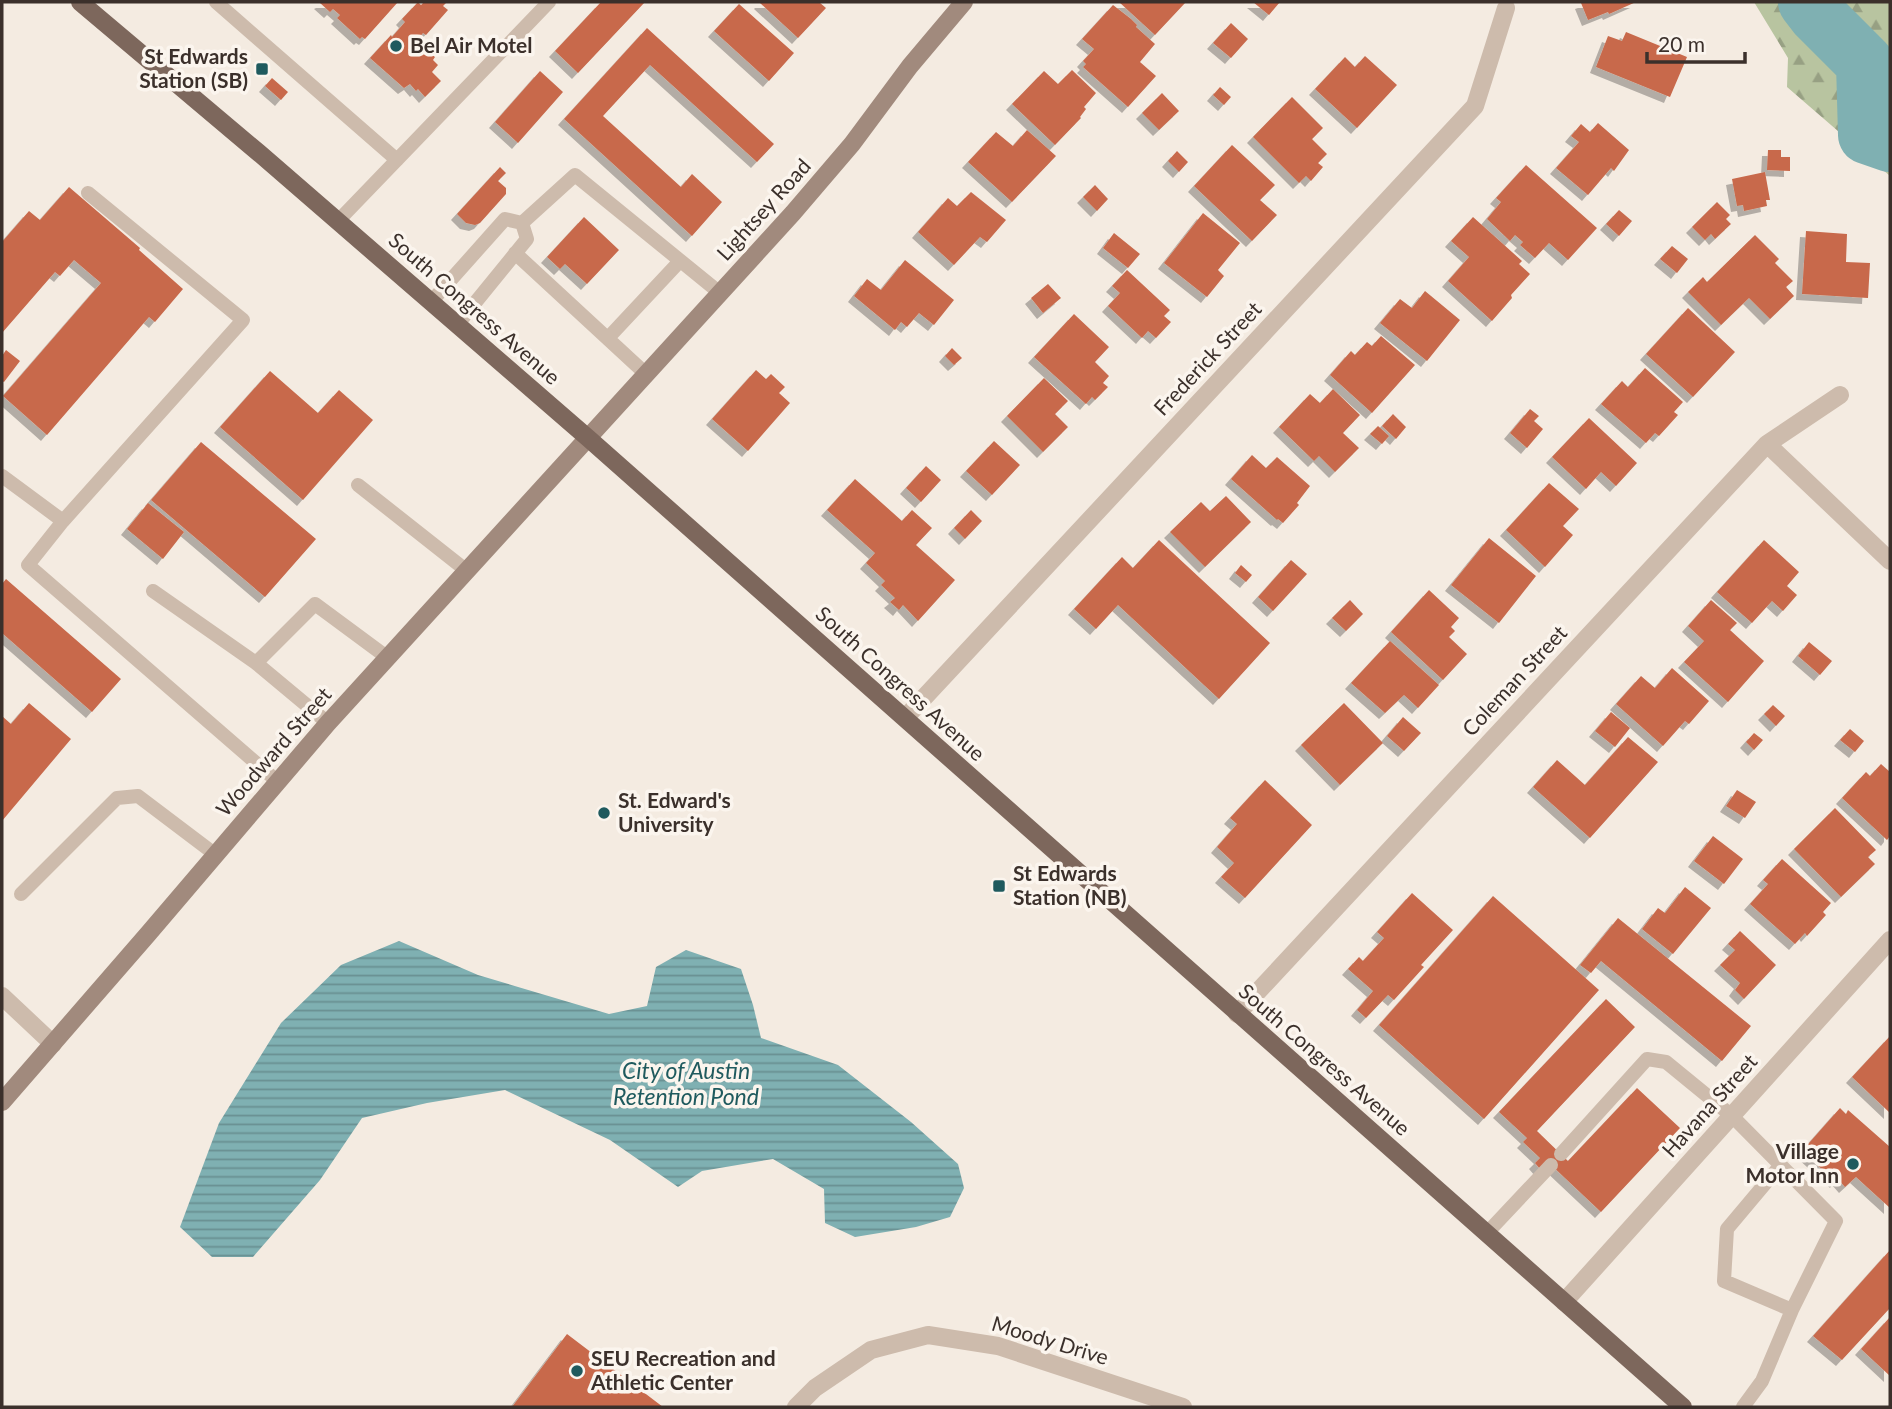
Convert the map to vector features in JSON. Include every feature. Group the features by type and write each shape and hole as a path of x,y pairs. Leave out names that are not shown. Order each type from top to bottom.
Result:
{"main road":[{"name":"South Congress Avenue","path":"80,2 136,47 588,438 1683,1407"}],"street":[{"name":"Lightsey Road","path":"588,438 793,213 852,144 910,66 964,2"},
{"name":"Frederick Street","path":"905,718 1475,106 1506,8"},
{"name":"Coleman Street","path":"1237,1014 1767,444 1840,395"},
{"name":"Woodward Street","path":"2,1102 328,723 588,438"},
{"path":"1767,444 1890,561"},
{"name":"Havana Street","path":"1564,1302 1890,940"},
{"path":"2,996 53,1044"},
{"name":"Moody Drive","path":"796,1407 814,1388 871,1350 928,1335 998,1346 1183,1407"}],"lane":[{"path":"216,2 397,160"},
{"path":"338,221 549,2"},
{"path":"522,223 575,175 720,293"},
{"path":"88,193 243,320 63,521 28,565 278,782"},
{"path":"431,302 505,219 522,223"},
{"path":"457,325 527,239 522,223"},
{"path":"515,253 646,374"},
{"path":"608,338 680,261"},
{"path":"2,476 63,521"},
{"path":"358,485 467,570"},
{"path":"153,592 256,663 328,723"},
{"path":"256,663 315,604 388,658"},
{"path":"21,894 117,798 138,796 216,855"},
{"path":"1486,1234 1647,1059 1666,1062 1731,1116 1836,1221 1792,1310 1762,1381 1743,1407"},
{"path":"1780,1166 1727,1229 1724,1281 1792,1310"}],"green space":[{"path":"1754,2 1890,3 1890,176 1787,87 1788,58"}],"water":[{"name":"City of Austin Retention Pond","path":"399,941 478,975 609,1014 647,1006 656,967 686,950 741,969 761,1038 838,1065 911,1122 958,1164 964,1188 950,1217 916,1227 855,1237 825,1223 824,1189 773,1159 702,1171 678,1187 610,1140 505,1090 427,1103 362,1118 320,1180 253,1257 212,1257 180,1227 219,1123 281,1023 341,965"}],"building":[{"path":"398,2 365,39 360,39 337,18 340,15 333,9 330,12 320,3"},
{"name":"Bel Air Motel","path":"418,2 421,5 424,2 447,2 443,6 448,10 426,35 423,33 408,50 411,52 419,43 435,57 433,60 438,65 432,72 441,81 425,97 410,84 404,88 370,58 405,22 402,19"},
{"path":"601,2 645,2 578,73 555,51"},
{"path":"761,2 819,2 826,8 798,38"},
{"path":"1119,2 1186,2 1155,35"},
{"path":"1253,2 1280,2 1269,15"},
{"path":"1636,2 1588,20 1581,3"},
{"path":"739,4 794,53 769,81 714,31"},
{"path":"1113,5 1155,44 1140,62 1156,76 1128,107 1083,67 1086,64 1083,61 1094,49 1082,39"},
{"path":"1231,23 1248,39 1231,58 1213,43"},
{"path":"647,28 774,144 757,162 650,65 603,116 681,187 692,174 722,202 692,236 564,119"},
{"path":"1626,32 1687,57 1670,97 1596,67 1608,36 1622,41"},
{"path":"1365,56 1397,85 1357,128 1315,89 1345,57 1355,67"},
{"path":"1072,70 1096,93 1084,107 1086,109 1081,118 1055,145 1012,104 1044,71 1058,84"},
{"path":"540,71 563,92 518,143 495,122"},
{"path":"272,78 288,92 281,100 265,86"},
{"path":"1220,87 1231,97 1224,105 1213,95"},
{"path":"1162,93 1179,111 1159,130 1142,113"},
{"path":"1292,97 1323,128 1312,139 1327,154 1318,163 1323,167 1311,181 1306,176 1299,183 1253,137"},
{"path":"1598,123 1629,150 1614,171 1611,168 1588,195 1556,168 1579,142 1571,136 1581,124 1590,132"},
{"path":"1027,130 1056,156 1012,202 968,162 996,132 1013,146"},
{"path":"1232,145 1275,185 1260,200 1277,215 1252,241 1194,186"},
{"path":"1768,150 1781,150 1781,157 1790,157 1790,171 1767,170"},
{"path":"1177,151 1188,162 1179,172 1168,161"},
{"path":"1526,165 1597,228 1568,260 1549,243 1535,258 1520,245 1523,242 1515,235 1510,241 1487,219 1501,202 1496,198"},
{"path":"500,167 506,173 498,181 506,188 506,194 480,223 466,223 457,214"},
{"path":"1765,172 1770,200 1766,200 1767,206 1744,211 1743,205 1737,206 1732,179"},
{"path":"1095,185 1108,199 1097,211 1083,197"},
{"path":"69,187 183,289 155,322 149,317 47,435 3,396 101,283 74,260 60,276 55,272 2,333 2,242 29,211 40,220"},
{"path":"971,192 1006,220 987,242 980,237 954,265 918,232 948,198 957,206"},
{"path":"1717,202 1730,215 1726,219 1731,224 1715,239 1711,234 1705,240 1692,227"},
{"path":"1619,210 1632,221 1619,236 1606,224"},
{"path":"1203,213 1240,243 1218,270 1224,276 1207,297 1164,263"},
{"path":"584,217 619,250 587,284 565,264 560,269 547,257"},
{"path":"1473,217 1522,261 1519,264 1530,274 1492,321 1448,281 1469,257 1451,241"},
{"path":"1806,231 1847,234 1846,262 1870,263 1868,298 1802,294"},
{"path":"1114,233 1140,254 1128,268 1103,248"},
{"path":"1755,235 1779,259 1775,263 1793,281 1786,287 1794,296 1770,319 1749,298 1721,325 1688,292 1703,277 1707,282"},
{"path":"1672,246 1688,259 1677,273 1660,259"},
{"path":"905,260 954,300 934,325 919,313 907,327 901,322 895,330 854,296 867,279 881,290"},
{"path":"1127,270 1170,310 1164,316 1171,322 1156,338 1148,331 1142,338 1108,306 1120,293 1112,286"},
{"path":"1048,284 1061,298 1043,313 1031,298"},
{"path":"1425,291 1460,320 1427,361 1380,323 1400,299 1412,308"},
{"path":"1688,308 1735,352 1693,397 1646,354"},
{"path":"1074,314 1109,347 1095,362 1109,376 1103,383 1108,387 1095,400 1092,397 1086,404 1034,357"},
{"path":"1381,336 1415,365 1372,413 1330,375 1351,351 1355,355 1367,342 1372,346"},
{"path":"952,348 962,358 954,365 945,356"},
{"path":"6,350 20,361 4,382 2,356"},
{"path":"1645,368 1683,402 1674,412 1678,415 1659,436 1655,433 1646,443 1601,404 1622,381 1628,387"},
{"path":"756,370 766,379 771,374 785,387 779,393 790,403 748,451 712,419"},
{"path":"270,371 318,413 339,390 373,420 303,500 220,427"},
{"path":"1044,378 1068,401 1055,414 1068,427 1043,452 1007,416"},
{"path":"1333,389 1360,415 1343,433 1359,448 1335,472 1319,456 1314,461 1279,427 1310,394 1320,403"},
{"path":"1530,409 1539,416 1534,421 1543,429 1527,448 1510,433"},
{"path":"1393,414 1406,427 1396,439 1382,426"},
{"path":"1589,418 1637,463 1616,486 1601,472 1586,489 1552,457"},
{"path":"1378,426 1389,436 1382,444 1370,434"},
{"path":"994,441 1020,465 992,495 966,471"},
{"path":"201,442 316,539 265,597 151,500"},
{"path":"1252,455 1266,468 1277,457 1310,486 1297,503 1299,505 1283,523 1231,479"},
{"path":"926,466 941,480 921,502 906,488"},
{"path":"855,479 902,521 912,510 932,528 916,545 955,580 918,621 903,605 899,610 890,602 895,598 881,585 885,581 866,563 875,553 827,510"},
{"path":"1549,483 1579,509 1563,526 1573,535 1545,567 1506,530"},
{"path":"1226,496 1251,522 1205,567 1170,532 1201,502 1210,511"},
{"path":"148,503 184,532 163,559 127,529"},
{"path":"971,510 982,521 965,539 954,528"},
{"path":"1489,538 1536,576 1499,623 1451,585"},
{"path":"1159,540 1270,643 1219,699 1118,605 1096,629 1074,609 1122,557 1133,568"},
{"path":"1764,540 1799,572 1787,586 1797,595 1783,611 1772,601 1752,623 1717,592"},
{"path":"1291,560 1307,574 1273,611 1258,597"},
{"path":"1241,565 1252,575 1246,582 1235,573"},
{"path":"6,579 121,679 92,712 2,633 2,584"},
{"path":"1429,590 1459,618 1451,627 1455,631 1449,637 1467,654 1443,680 1391,632"},
{"path":"1350,600 1363,614 1346,631 1332,618"},
{"path":"1711,600 1737,623 1730,630 1764,661 1728,702 1684,662 1704,641 1688,626"},
{"path":"1390,641 1439,685 1418,708 1404,695 1385,713 1351,683"},
{"path":"1809,642 1832,661 1820,675 1798,656"},
{"path":"1672,668 1709,701 1689,724 1685,721 1663,746 1616,704 1641,676 1655,688"},
{"path":"29,703 71,739 2,821 2,716 11,724"},
{"path":"1344,703 1383,743 1340,785 1301,745"},
{"path":"1773,705 1785,716 1776,726 1764,714"},
{"path":"1611,712 1630,728 1615,747 1595,731"},
{"path":"1403,717 1421,733 1404,751 1387,736"},
{"path":"1850,729 1864,741 1855,752 1840,740"},
{"path":"1754,733 1763,740 1754,750 1746,742"},
{"path":"1628,737 1658,762 1590,838 1533,787 1557,760 1585,785"},
{"path":"1881,764 1890,772 1890,836 1887,840 1842,798 1866,772 1870,776"},
{"path":"1265,780 1312,825 1245,898 1221,877 1234,863 1217,847 1237,824 1230,818"},
{"path":"1737,790 1756,802 1745,818 1726,806"},
{"path":"1835,808 1876,850 1868,857 1875,864 1841,897 1794,849"},
{"path":"1713,836 1743,859 1724,884 1694,861"},
{"path":"1782,859 1831,903 1823,912 1826,915 1807,936 1805,933 1795,944 1750,904 1768,884 1763,880"},
{"path":"1685,887 1711,908 1673,954 1642,929 1658,908 1665,913"},
{"path":"1412,893 1453,930 1394,1000 1388,995 1366,1018 1357,1010 1373,991 1348,969 1359,957 1363,961 1384,938 1377,932"},
{"path":"1493,896 1599,990 1484,1119 1379,1025"},
{"path":"1618,918 1751,1026 1722,1061 1601,961 1591,973 1580,965"},
{"path":"1740,931 1776,965 1744,999 1735,990 1740,983 1720,965 1735,950 1728,944"},
{"path":"1606,999 1635,1027 1537,1131 1568,1161 1637,1088 1680,1128 1601,1212 1548,1162 1541,1170 1535,1163 1540,1158 1523,1142 1527,1138 1499,1112"},
{"path":"1890,1036 1890,1113 1852,1077"},
{"name":"Village Motor Inn","path":"1840,1108 1846,1114 1848,1110 1890,1147 1890,1208 1856,1177 1845,1187 1838,1179 1836,1182 1802,1151"},
{"path":"1890,1250 1890,1308 1842,1360 1813,1336"},
{"path":"1890,1317 1890,1376 1861,1349"},
{"name":"SEU Recreation and Athletic Center","path":"567,1334 663,1407 512,1407"}],"waterway":[{"path":"1807,2 1865,63 1867,135 1890,143"}],"place":[{"name":"Bel Air Motel","path":"396,46"},
{"name":"St Edwards Station (SB)","path":"262,69"},
{"name":"St. Edward's University","path":"604,813"},
{"name":"St Edwards Station (NB)","path":"999,886"},
{"name":"Village Motor Inn","path":"1853,1164"},
{"name":"SEU Recreation and Athletic Center","path":"577,1371"}]}
